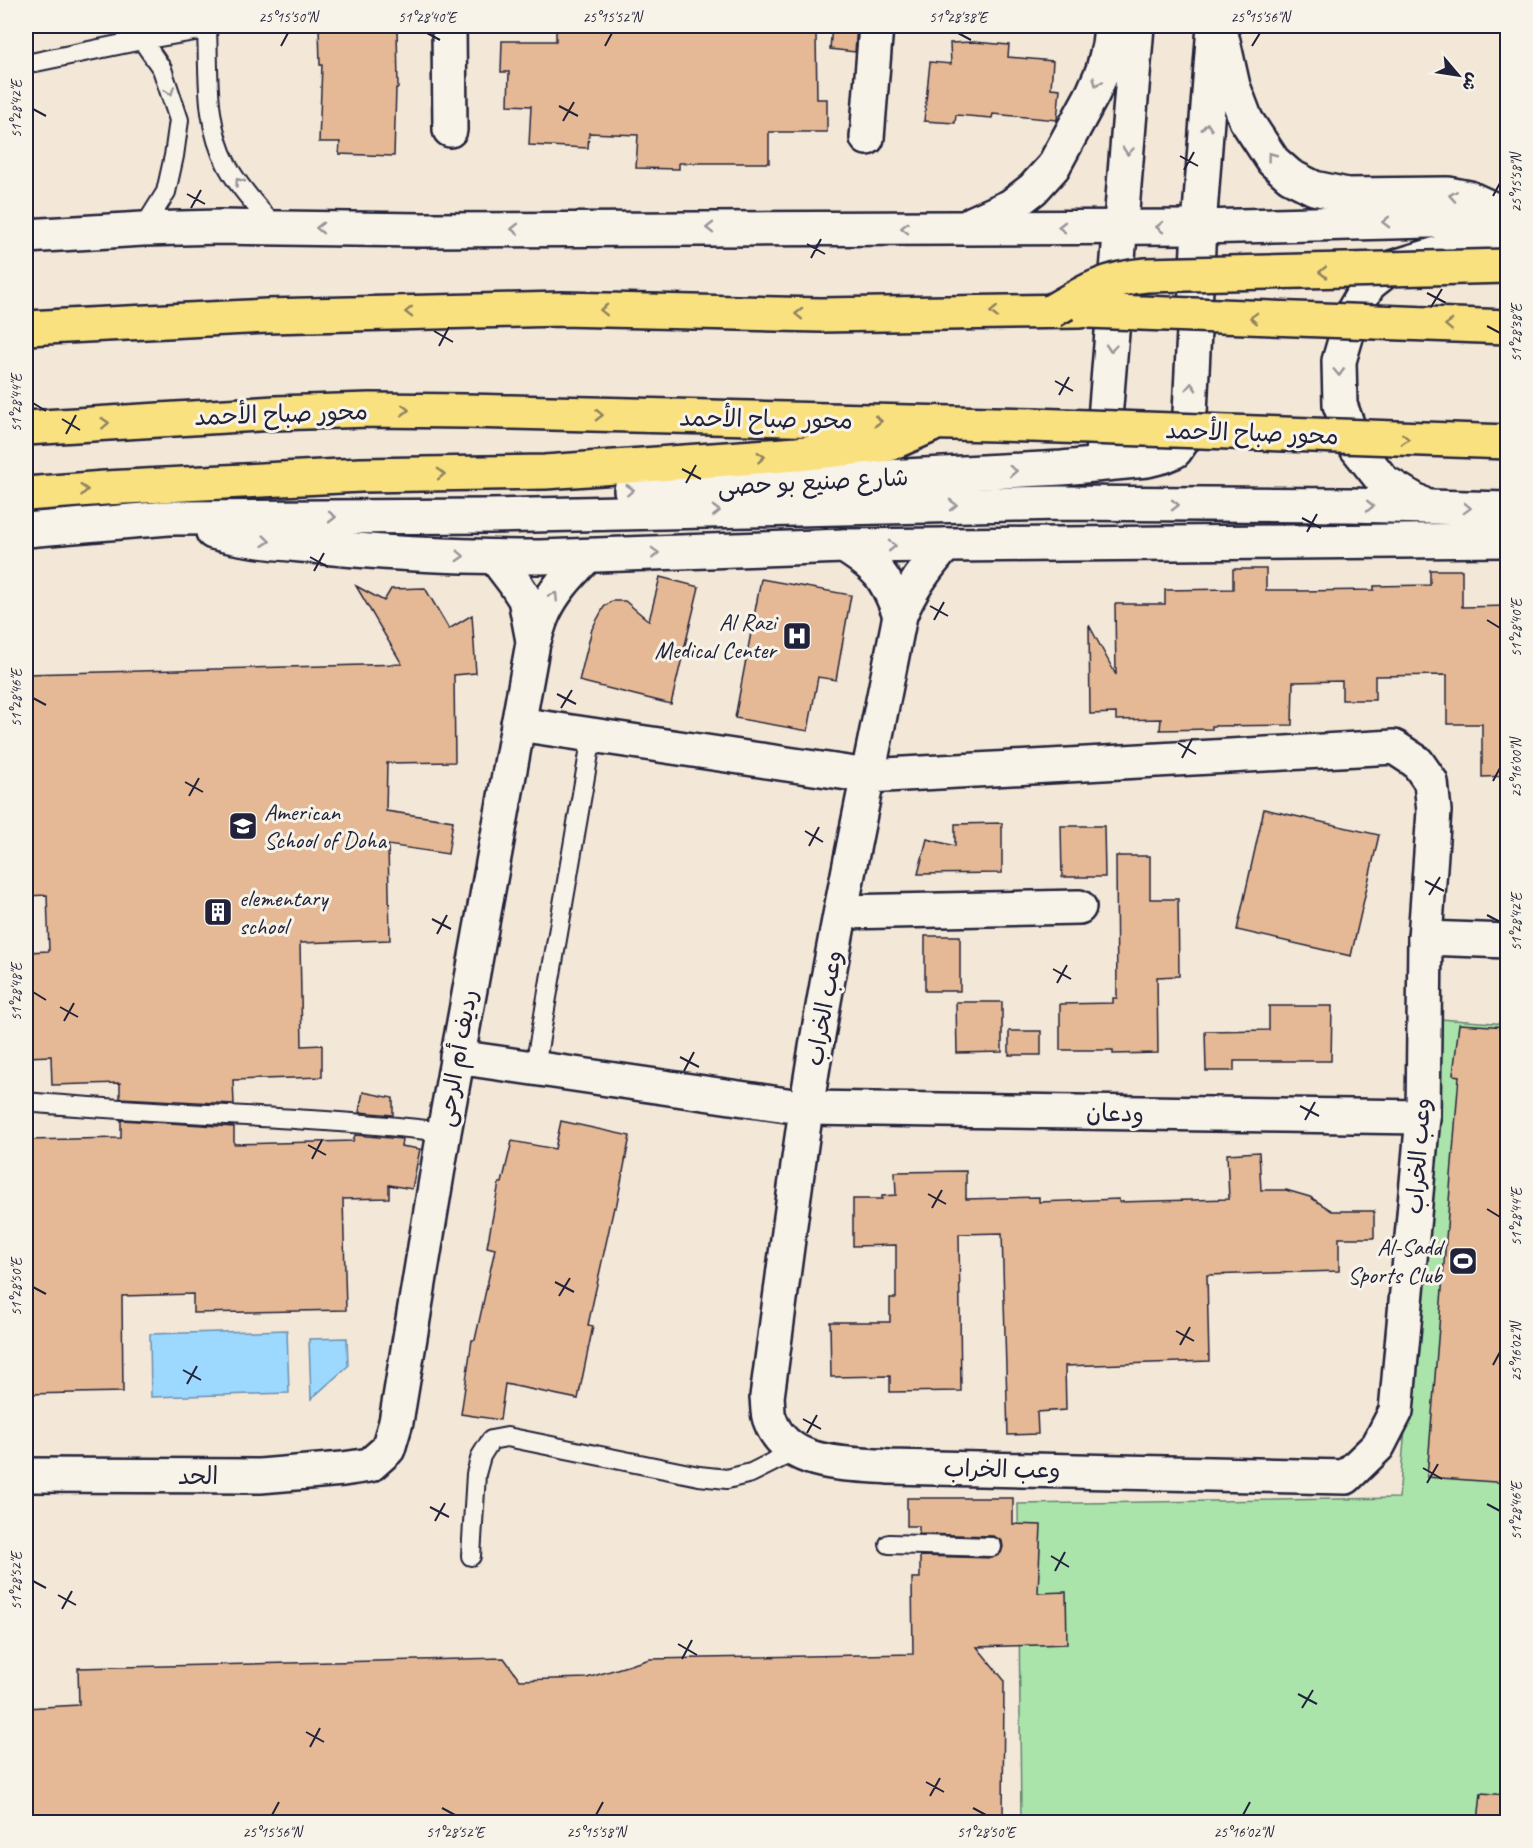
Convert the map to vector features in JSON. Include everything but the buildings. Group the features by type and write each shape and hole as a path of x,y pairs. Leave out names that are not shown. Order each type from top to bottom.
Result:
{"highway":[{"path":"1052,311 1092,287 1123,277 1146,274 1508,266"},
{"path":"26,328 267,316 549,309 821,315 1052,311 1508,327"},
{"name":"محور صباح الأحمد","path":"26,428 275,413 370,410 940,422 1508,442"},
{"path":"26,494 361,475 545,472 797,454 889,444 940,422"}],"street":[{"path":"449,26 450,130"},
{"path":"867,138 876,26"},
{"path":"963,227 1011,206 1034,189 1053,167 1103,70 1111,26"},
{"path":"1117,504 1105,485 1102,463 1137,26"},
{"name":"شارع صنيع بو حصى","path":"490,516 539,499 592,492 1062,468 1147,460 1175,451 1186,435 1190,413 1199,227 1214,26"},
{"path":"1219,26 1233,86 1246,120 1273,161 1290,176 1314,188 1347,195 1448,194 1469,198 1508,219"},
{"path":"26,236 144,229 1199,227 1508,219"},
{"path":"1426,507 1383,481 1356,447 1340,405 1339,361 1354,310 1369,284 1388,269 1486,236 1508,219"},
{"path":"26,530 168,518 490,516 1046,503 1508,509"},
{"path":"168,518 236,538 371,552 495,557 587,556 844,546 1508,540"},
{"name":"وعب الخراب","path":"868,776 1394,747 1417,762 1431,782 1434,810 1425,938 1423,1117 1396,1411 1378,1446 1346,1477 890,1467 816,1460 795,1451 779,1437 769,1419 767,1397 807,1108 841,912 868,776 900,615 918,579 946,545"},
{"path":"844,546 864,559 882,576 891,590 900,615"},
{"name":"رديف أم الرحى","path":"370,1465 388,1449 396,1422 457,1057 533,643 544,611 556,591 587,556"},
{"name":"رديف أم الرحى","path":"495,557 525,599 533,643"},
{"path":"518,724 868,776"},
{"path":"841,912 1079,907"},
{"path":"1425,938 1508,941"},
{"name":"ودعان","path":"457,1057 807,1108 1423,1117"},
{"name":"الحد","path":"26,1475 260,1476 370,1465"}],"lane":[{"path":"26,64 141,33 207,29 210,111 219,148 237,181 275,228"},
{"path":"141,33 162,69 179,120 174,156 165,192 144,229"},
{"path":"535,1067 592,736"},
{"path":"26,1102 100,1109 341,1122 444,1132"},
{"path":"471,1556 476,1474 481,1456 491,1440 507,1437 699,1476 727,1479 751,1473 795,1451"},
{"path":"889,1544 992,1547"}],"green space":[{"name":"Al-Sadd Sports Club","path":"1440,1019 1507,1024 1507,1822 1021,1822 1018,1504 1399,1498"}],"water":[{"path":"287,1330 289,1393 151,1397 150,1334"},
{"path":"347,1338 348,1366 311,1399 309,1339"}],"place":[{"name":"Al Razi Medical Center","path":"797,636"},
{"name":"American School of Doha","path":"243,826"},
{"name":"elementary school","path":"218,912"},
{"name":"Al-Sadd Sports Club","path":"1463,1261"}]}
